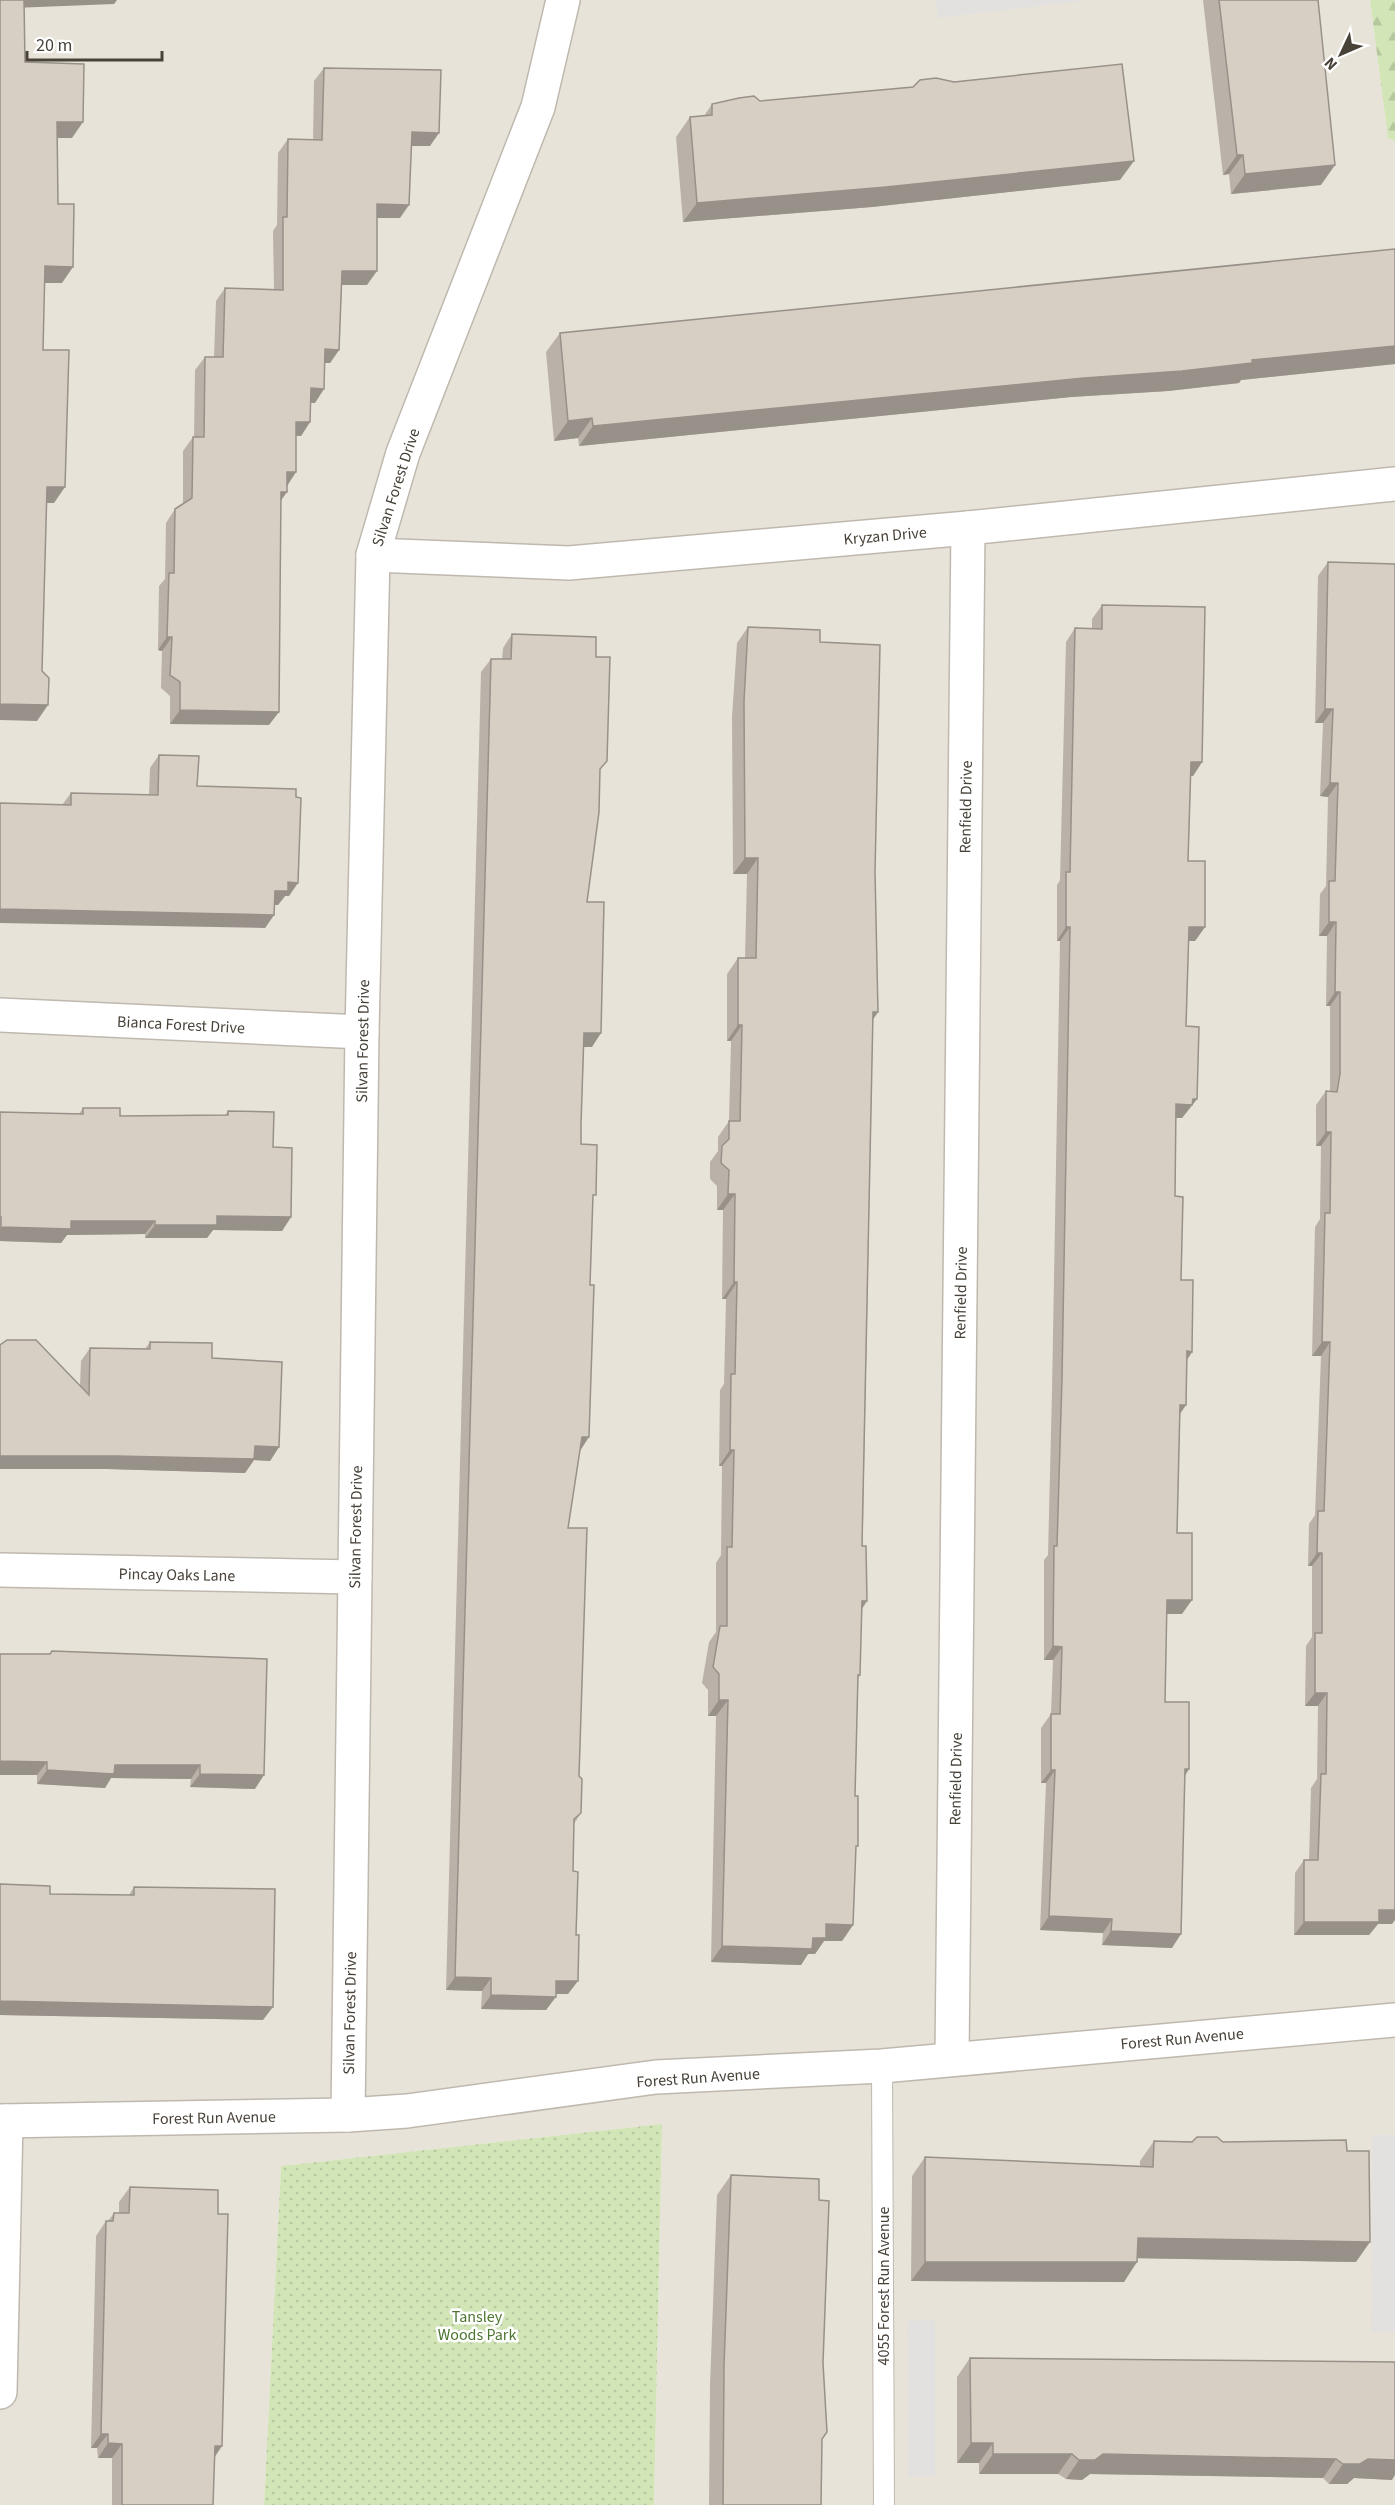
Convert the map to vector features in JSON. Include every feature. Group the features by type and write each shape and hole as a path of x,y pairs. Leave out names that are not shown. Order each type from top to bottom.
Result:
{"street":[{"name":"Silvan Forest Drive","path":"348,2115 362,1032 373,555 403,453 538,107 564,0"},
{"name":"Kryzan Drive","path":"373,555 569,563 968,528 1395,484"},
{"name":"Renfield Drive","path":"952,2058 968,528"},
{"name":"Bianca Forest Drive","path":"0,1016 362,1032"},
{"name":"Pincay Oaks Lane","path":"0,1570 355,1577"},
{"name":"Forest Run Avenue","path":"3,2121 348,2115 407,2111 656,2078 882,2066 1395,2020"},
{"path":"0,2392 3,2121"}],"lane":[{"name":"4055 Forest Run Avenue","path":"882,2066 884,2505"}],"shaded area":[{"path":"0,0 1370,0 1388,137 1395,141 1395,2505 654,2505 662,2124 281,2166 264,2505 0,2505"},
{"path":"936,0 1082,0 1082,1 938,18"},
{"path":"1372,2135 1395,2135 1395,2333 1371,2332"},
{"path":"935,2320 935,2477 908,2477 907,2321"}],"green space":[{"path":"1370,0 1395,0 1395,141 1388,138"},
{"name":"Tansley Woods Park","path":"662,2124 654,2505 264,2505 281,2166"}],"building":[{"path":"0,0 24,0 25,62 84,64 83,122 57,122 58,204 74,204 73,267 45,266 43,350 69,350 65,487 47,487 42,671 49,678 48,705 0,704"},
{"path":"1219,0 1318,0 1335,165 1245,174 1243,155 1237,155"},
{"path":"1122,64 1134,161 886,187 697,203 690,117 712,115 712,104 754,96 760,101 913,87 920,80 936,78 954,82"},
{"path":"324,68 441,70 439,133 412,132 409,205 377,204 377,271 342,271 339,350 325,349 324,389 311,388 310,422 296,422 296,472 287,472 287,492 281,492 279,712 180,710 180,682 170,675 172,637 167,637 169,573 174,573 175,509 192,498 193,437 204,437 205,357 223,357 225,288 283,290 283,217 287,217 288,139 322,140"},
{"path":"1395,249 1395,346 1252,360 1252,363 1182,371 1084,378 593,426 592,418 568,421 560,333"},
{"path":"1328,562 1395,564 1395,1910 1379,1910 1379,1922 1304,1922 1304,1860 1318,1860 1321,1774 1326,1774 1327,1693 1315,1693 1315,1633 1322,1633 1322,1553 1317,1553 1318,1511 1324,1511 1330,1342 1322,1342 1325,1213 1330,1213 1331,1132 1326,1132 1326,1091 1337,1092 1340,1074 1340,992 1335,992 1336,922 1329,922 1329,881 1335,881 1338,783 1330,783 1333,709 1325,709"},
{"path":"1102,605 1205,607 1202,762 1191,762 1188,861 1205,861 1205,927 1189,927 1186,1026 1199,1027 1197,1099 1193,1099 1192,1105 1176,1104 1175,1196 1183,1197 1181,1280 1193,1280 1192,1352 1187,1351 1186,1405 1180,1405 1177,1533 1192,1533 1192,1600 1167,1600 1165,1702 1189,1702 1189,1769 1185,1769 1181,1934 1111,1931 1112,1919 1049,1916 1055,1770 1051,1770 1051,1714 1060,1714 1062,1647 1053,1646 1054,1546 1057,1546 1062,1378 1070,927 1066,927 1066,872 1070,872 1075,628 1102,629"},
{"path":"748,627 820,630 820,642 880,645 875,872 878,1012 873,1012 862,1546 866,1546 867,1601 862,1601 860,1675 858,1675 855,1796 858,1796 858,1846 856,1846 853,1925 826,1924 826,1938 813,1938 812,1949 722,1946 728,1700 719,1700 719,1674 713,1667 720,1626 727,1626 727,1547 732,1547 734,1450 730,1450 731,1374 735,1374 737,1282 734,1282 735,1194 728,1194 729,1170 721,1163 722,1146 729,1139 729,1121 740,1121 742,1025 738,1025 738,958 756,958 758,858 745,858 744,701"},
{"path":"512,634 596,637 596,657 610,657 607,761 600,769 599,812 587,902 604,902 601,1033 584,1033 581,1124 581,1144 597,1145 590,1285 594,1285 589,1437 582,1437 568,1528 587,1528 579,1776 582,1779 581,1813 574,1819 573,1871 578,1872 576,1935 579,1935 578,1981 556,1981 556,1997 491,1995 491,1978 455,1977 491,659 511,659"},
{"path":"159,755 199,756 197,786 296,789 296,797 301,798 298,883 288,882 288,891 275,891 274,915 0,909 0,803 71,805 71,793 158,795"},
{"path":"83,1108 120,1108 120,1116 228,1115 228,1111 274,1112 273,1147 292,1148 291,1217 217,1216 217,1225 155,1225 155,1221 71,1221 71,1229 1,1227 0,1112 83,1114"},
{"path":"7,1340 36,1340 89,1395 90,1348 150,1349 150,1342 212,1343 212,1358 282,1362 279,1447 255,1446 254,1459 0,1456 0,1345"},
{"path":"52,1651 267,1659 264,1775 200,1774 200,1765 115,1765 114,1774 47,1770 47,1762 0,1761 0,1654 50,1654"},
{"path":"0,1884 50,1886 50,1894 134,1895 134,1887 275,1889 273,2007 0,2001"},
{"path":"1197,2137 1217,2137 1223,2142 1346,2140 1347,2151 1369,2151 1370,2242 1138,2238 1137,2262 925,2262 925,2157 1153,2167 1154,2141 1192,2142"},
{"path":"731,2175 819,2179 819,2200 829,2201 823,2363 827,2432 822,2439 821,2505 723,2505 724,2366"},
{"path":"130,2187 218,2190 218,2214 228,2214 222,2446 215,2446 213,2505 122,2505 122,2444 108,2443 108,2434 101,2434 106,2221 113,2221 114,2213 129,2213"},
{"path":"970,2358 1395,2362 1395,2460 1368,2459 1360,2464 1343,2464 1336,2459 1103,2454 1095,2460 1079,2460 1072,2454 993,2454 993,2443 971,2443"}]}
